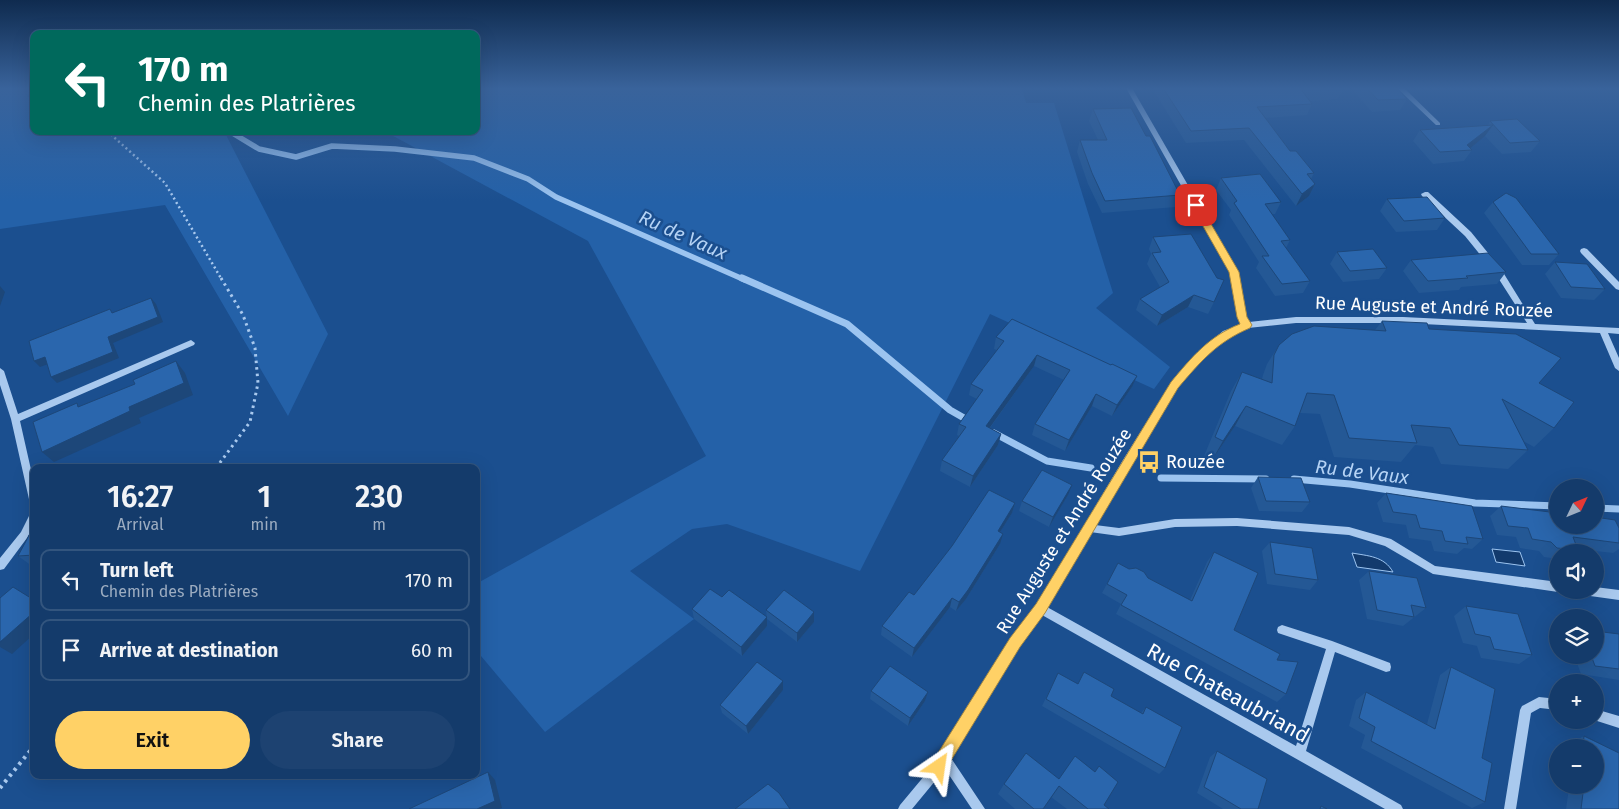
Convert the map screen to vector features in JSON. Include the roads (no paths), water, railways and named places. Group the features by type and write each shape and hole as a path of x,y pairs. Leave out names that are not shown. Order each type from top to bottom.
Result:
{"street":[{"path":"1151,126 1234,272 1242,317 1246,325"},
{"path":"1426,194 1468,234 1486,256 1509,286 1533,327"},
{"path":"1584,252 1619,287"},
{"name":"Rue Auguste et André Rouzée","path":"904,809 944,758 1015,643 1040,609 1174,385 1198,357 1226,334 1246,325 1296,320 1394,320 1619,331"},
{"path":"1603,331 1619,368"},
{"path":"15,419 191,343"},
{"path":"0,371 15,419 30,487"},
{"path":"1089,528 1119,532 1175,523 1237,522 1349,531 1388,542 1433,570 1549,586"},
{"path":"0,566 24,535 30,523"},
{"path":"1604,593 1619,595"},
{"name":"Rue Chateaubriand","path":"1040,609 1396,809"},
{"path":"1282,630 1332,646 1386,667"},
{"path":"1299,754 1332,646"},
{"path":"1510,809 1526,710 1539,702 1549,704"},
{"path":"1604,718 1619,722"},
{"path":"944,758 979,809"}],"waterway":[{"name":"Ru de Vaux","path":"236,135 259,149 296,157 332,146 395,149 474,158 528,179 556,197 745,280"},
{"name":"Ru de Vaux","path":"742,278 847,324 950,410 971,422"},
{"name":"Ru de Vaux","path":"994,433 1047,461 1091,468"},
{"name":"Ru de Vaux","path":"1161,478 1266,479"},
{"name":"Ru de Vaux","path":"1294,479 1350,484 1475,503 1549,506"},
{"name":"Ru de Vaux","path":"1604,508 1619,509"}],"place":[{"name":"Rouzée","path":"1149,462"}]}
